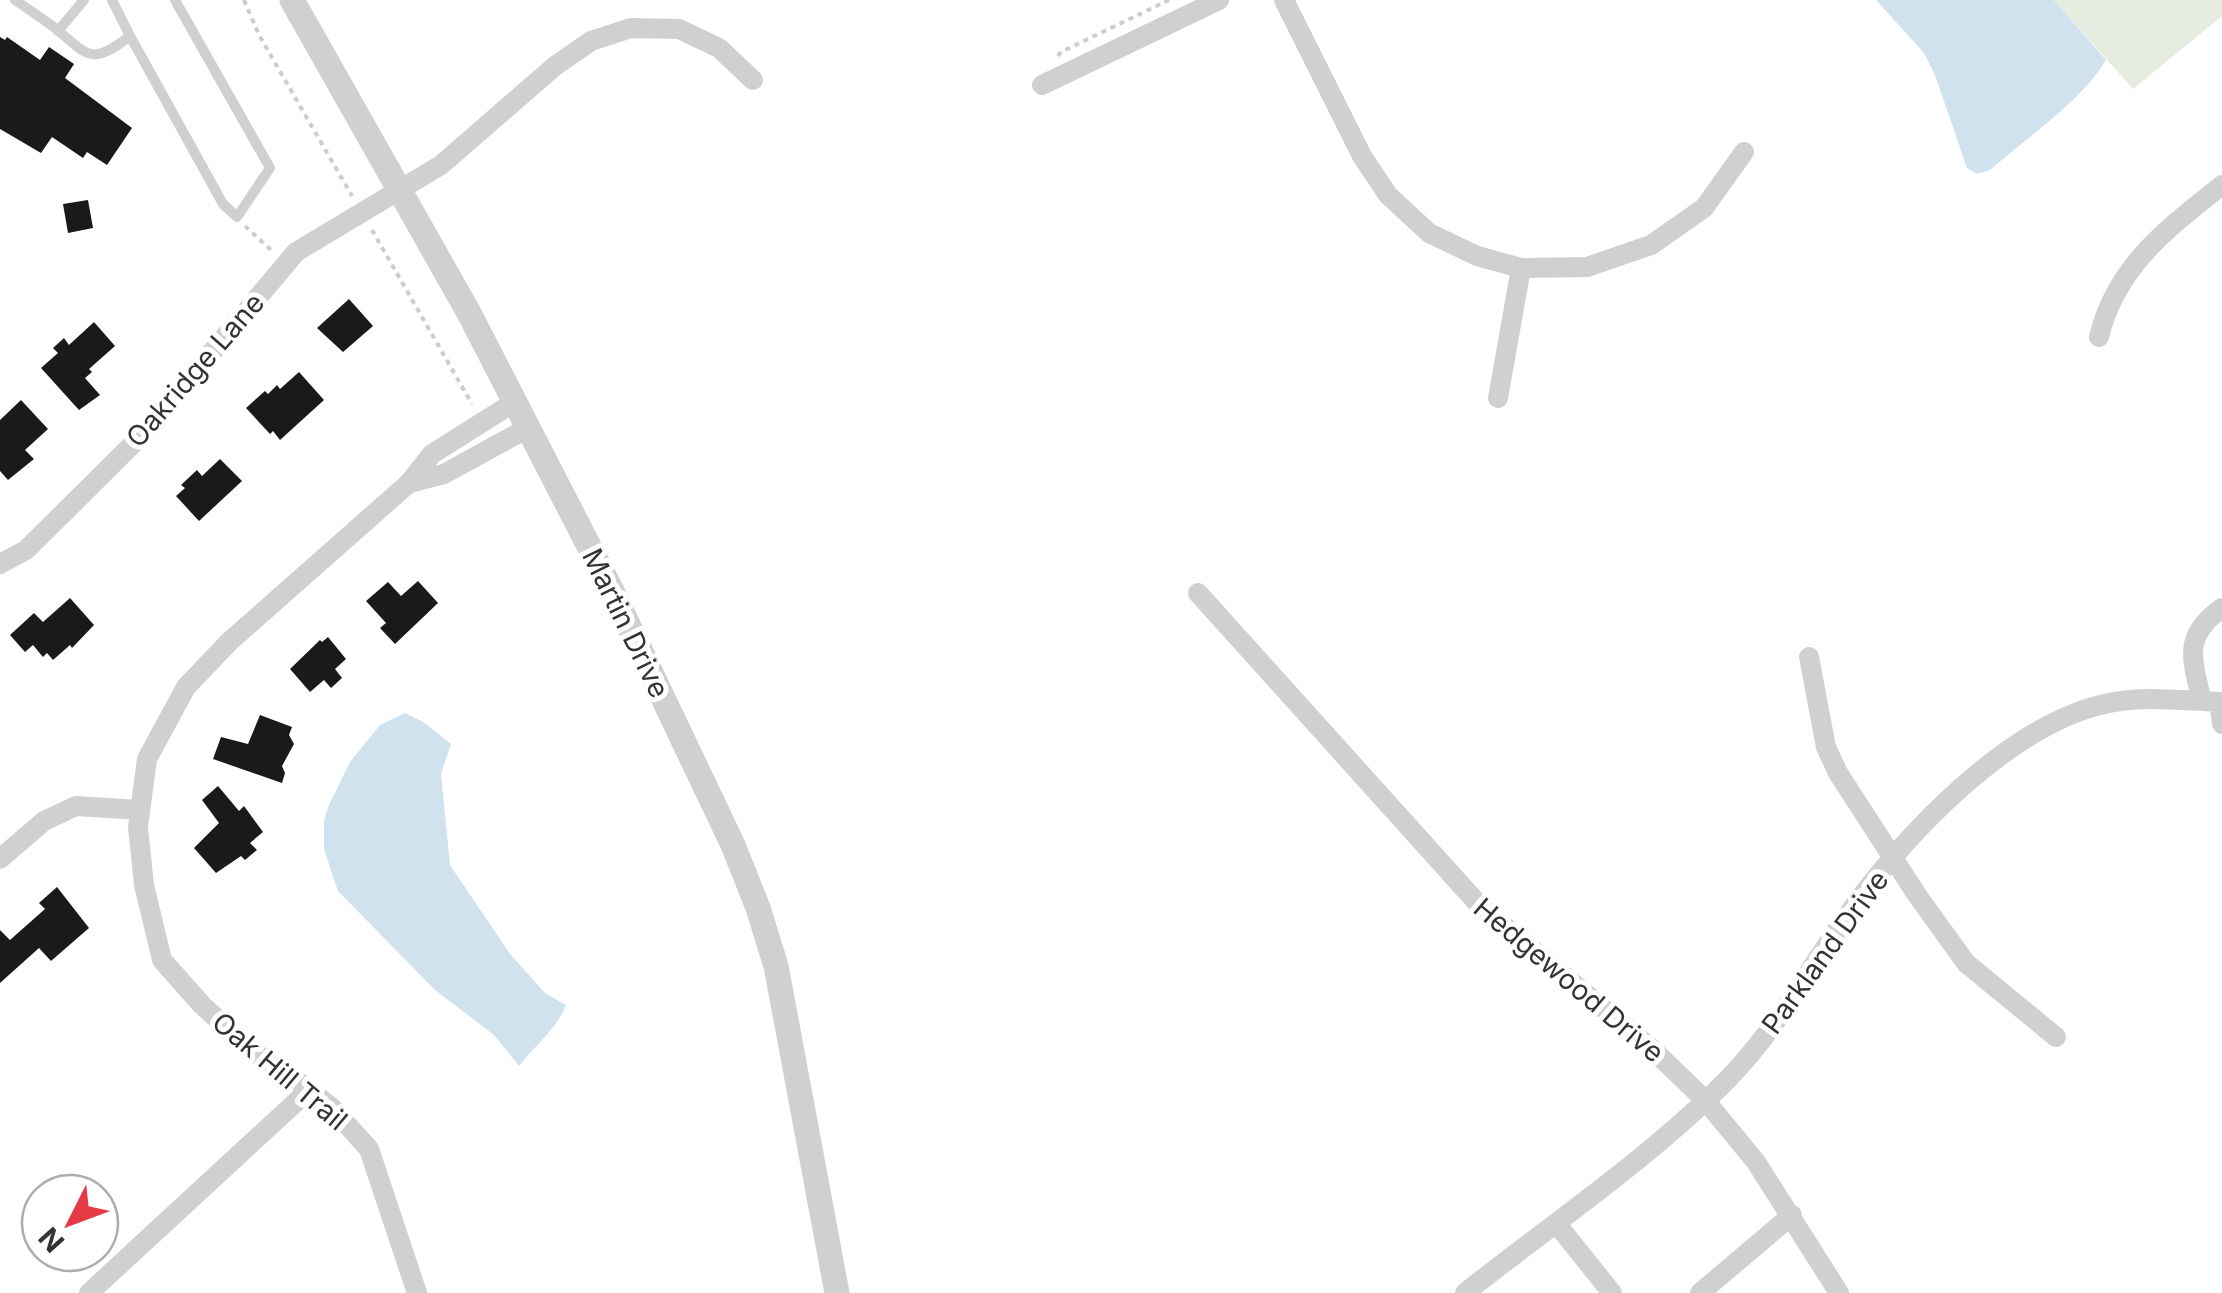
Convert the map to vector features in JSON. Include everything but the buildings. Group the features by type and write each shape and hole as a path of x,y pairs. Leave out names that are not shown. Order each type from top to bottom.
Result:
{"street":[{"name":"Martin Drive","path":"292,0 470,313 513,404 613,593 733,846 776,966 837,1293"},
{"path":"1042,85 1219,0"},
{"path":"1284,0 1362,156 1388,195 1429,232 1477,256 1521,268 1587,267 1651,245 1704,208 1744,152"},
{"path":"401,190 440,165 591,41 632,28 679,29 720,48 753,80"},
{"path":"2098,337 2106,308 2144,252 2222,185"},
{"name":"Oakridge Lane","path":"0,564 26,550 144,433 296,252 401,190"},
{"path":"1498,398 1521,268"},
{"name":"Oak Hill Trail","path":"417,1293 369,1149 330,1107 252,1051 162,960 144,885 138,827 147,759 186,687 230,641 409,484 432,454 513,404"},
{"path":"409,484 444,474 526,428"},
{"name":"Hedgewood Drive","path":"1198,593 1480,906 1651,1048 1705,1100 1756,1162 1840,1293"},
{"path":"2222,608 2196,632 2192,646 2222,724"},
{"path":"1809,657 1826,747 1838,773 1966,963 2056,1037"},
{"name":"Parkland Drive","path":"1465,1293 1705,1100 1739,1066 1778,1021 1847,917 1894,858 1986,765 2056,723 2110,702 2214,702"},
{"path":"0,859 44,821 76,806 140,810"},
{"path":"88,1293 309,1090"},
{"path":"1700,1293 1792,1215"},
{"path":"1556,1222 1612,1293"}],"lane":[{"path":"15,0 58,30 80,52 94,55 113,50 130,36"},
{"path":"58,30 84,0"},
{"path":"112,0 224,204 237,217 270,168 175,0"}],"path":[{"path":"237,217 287,263"}],"shaded area":[{"path":"2054,0 2222,0 2222,16 2133,89"}],"water":[{"path":"1876,0 2054,0 2106,60 2083,90 2052,118 1990,170 1977,174 1967,168 1924,53"},
{"path":"405,713 451,744 441,774 450,865 510,954 545,993 566,1005 519,1066 494,1035 435,990 338,891 324,849 324,821 350,762 380,725"}]}
